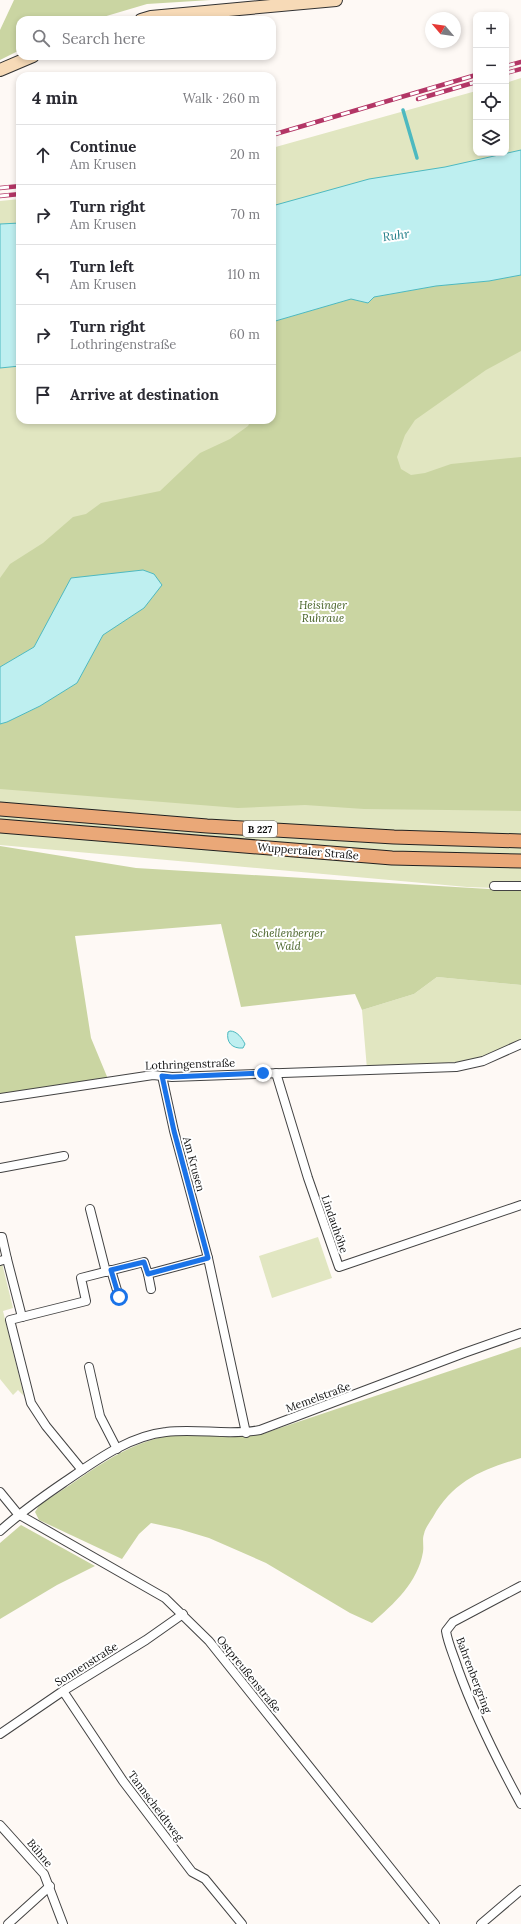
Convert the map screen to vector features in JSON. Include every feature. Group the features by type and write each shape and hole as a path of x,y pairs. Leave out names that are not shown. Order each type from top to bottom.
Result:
{"main road":[{"path":"170,16 336,0"},
{"path":"0,70 23,60"},
{"name":"Wuppertaler Straße","path":"0,809 207,826 394,837 521,841"},
{"name":"Wuppertaler Straße","path":"0,826 392,858 521,861"}],"street":[{"path":"494,886 521,886"},
{"name":"Lothringenstraße","path":"0,1098 147,1075 172,1077 456,1067 484,1060 521,1044"},
{"name":"Lindauhöhe","path":"276,1073 308,1178 339,1267 521,1205"},
{"name":"Am Krusen","path":"162,1076 174,1131 208,1258 246,1433"},
{"path":"0,1168 64,1156"},
{"path":"90,1208 108,1271 119,1297"},
{"path":"0,1237 2,1237 4,1260 22,1317"},
{"path":"148,1274 208,1258"},
{"path":"82,1470 31,1403 10,1320 86,1301 81,1278 144,1262 151,1289"},
{"name":"Memelstraße","path":"0,1531 18,1514 82,1470 132,1441 163,1432 191,1430 246,1433 260,1430 521,1333"},
{"path":"89,1367 100,1416 117,1449"},
{"name":"Ostpreußenstraße","path":"0,1492 18,1514 158,1593 183,1614 209,1641 435,1924"},
{"name":"Bahrenbergring","path":"521,1586 453,1622 446,1631 477,1717 491,1748 521,1804"},
{"name":"Sonnenstraße","path":"0,1734 63,1692 146,1640 183,1614"},
{"name":"Tannscheidtweg","path":"63,1692 123,1781 192,1872 205,1879 242,1924"},
{"name":"Bühne","path":"0,1825 44,1874 50,1886 63,1924"},
{"path":"8,1924 50,1886"},
{"path":"481,1924 521,1890"}],"green space":[{"path":"14,0 211,0 147,4 106,16 16,16 16,52 0,60 0,30"},
{"name":"Heisinger Ruhraue","path":"521,78 521,889 467,887 0,845 0,201 16,199 16,424 276,424 276,147 473,92 473,156 509,156 509,82"},
{"name":"Heisinger Ruhraue","path":"521,275 521,351 486,370 415,420 405,435 397,457 401,469 411,475 425,473 451,464 521,457 521,811 364,809 305,805 238,808 0,789 0,724 40,706 77,683 103,635 144,608 154,574 143,570 71,579 34,647 0,667 0,578 10,564 43,543 73,517 86,514 101,503 160,491 200,453 230,439 249,424 276,424 276,321 351,299 368,303 374,297 436,286 489,281"},
{"name":"Schellenberger Wald","path":"0,846 136,868 521,890 521,985 437,977 414,994 362,1010 355,994 241,1007 221,924 75,936 91,1038 108,1079 0,1097"},
{"path":"437,977 521,985 521,1042 491,1055 469,1061 367,1069 362,1010 414,994"},
{"path":"318,1237 332,1278 272,1298 259,1256"},
{"path":"0,1263 2,1263 13,1308 3,1311 24,1396 18,1390 13,1395 0,1379"},
{"path":"521,1347 521,1458 494,1467 470,1478 450,1494 425,1530 423,1538 423,1552 420,1563 410,1583 389,1608 372,1623 350,1613 266,1563 209,1538 179,1529 151,1523 139,1534 122,1559 39,1520 35,1512 40,1504 105,1462 139,1444 157,1438 188,1434 240,1436 262,1434"},
{"path":"21,1525 95,1566 57,1585 0,1619 0,1543"}],"water":[{"name":"Ruhr","path":"521,150 521,275 489,281 436,286 374,297 368,303 351,299 276,321 276,205 369,179 445,167 494,156 509,156 509,153"},
{"path":"16,223 16,366 0,368 0,224"},
{"path":"143,570 154,574 162,585 144,608 103,635 77,683 40,706 0,724 0,667 34,647 71,578"},
{"path":"228,1032 235,1032 241,1037 245,1044 243,1048 233,1046 229,1042"}],"waterway":[{"path":"403,110 417,158"}],"railway":[{"path":"509,65 521,62"},
{"path":"509,72 521,69"},
{"path":"276,134 473,76"},
{"path":"418,99 473,83"},
{"path":"0,188 16,186"},
{"path":"0,196 16,194"}],"route":[{"path":"119,1297 111,1270 144,1262 148,1274 208,1258 174,1131 162,1076 172,1077 187,1075 263,1073"}]}
